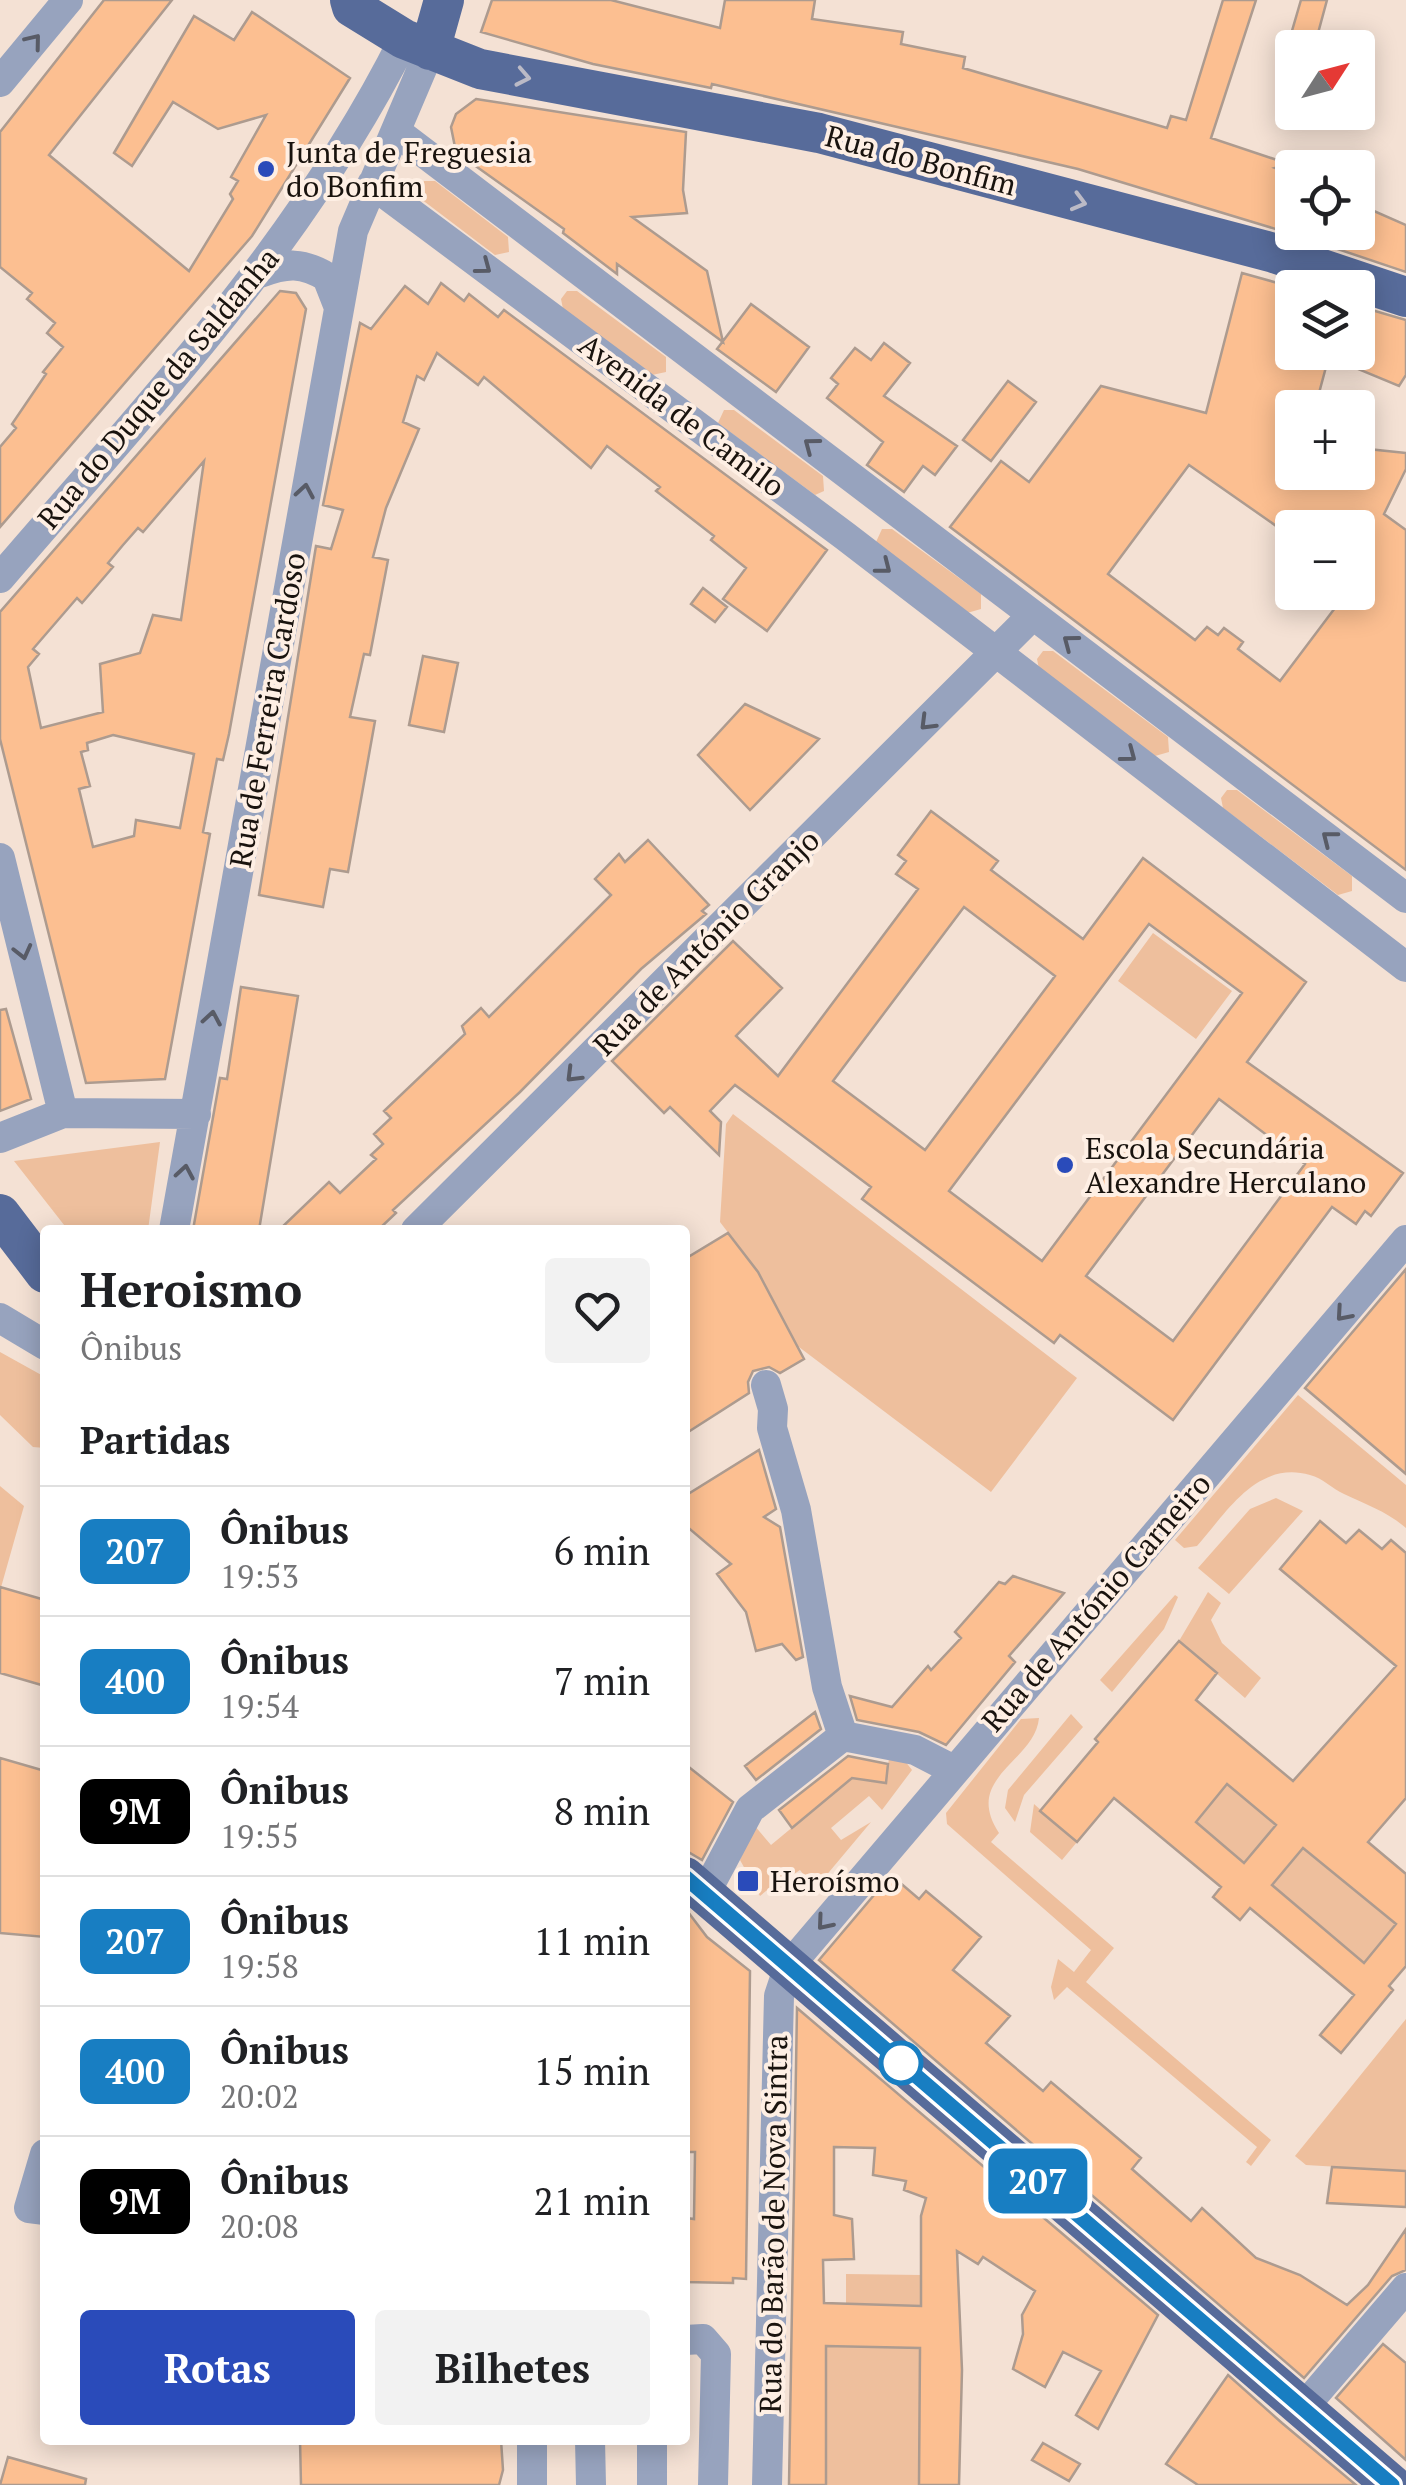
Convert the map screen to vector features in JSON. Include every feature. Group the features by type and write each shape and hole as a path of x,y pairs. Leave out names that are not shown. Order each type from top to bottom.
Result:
{"main road":[{"path":"417,45 444,0"},
{"name":"Rua do Bonfim","path":"344,2 417,45 480,70 818,132 1274,253 1406,297"},
{"path":"0,1214 40,1266"},
{"path":"695,1886 1392,2485"}],"street":[{"path":"0,82 68,0"},
{"name":"Rua de Ferreira Cardoso","path":"175,1225 338,305 353,232 398,133 417,45"},
{"name":"Rua do Duque da Saldanha","path":"0,578 260,273 382,83 417,45"},
{"name":"Avenida de Camilo","path":"398,133 1401,894 1364,934"},
{"name":"Avenida de Camilo","path":"372,184 845,536 1406,967"},
{"path":"520,294 552,250"},
{"path":"260,273 294,263 311,268 328,277 338,305"},
{"path":"681,415 712,371"},
{"path":"845,536 875,493"},
{"path":"996,654 1034,615"},
{"name":"Rua de António Granjo","path":"421,1225 996,654"},
{"path":"1186,798 1219,754"},
{"path":"0,858 63,1113"},
{"path":"0,1138 63,1113 196,1114"},
{"name":"Rua de António Carneiro","path":"789,1966 952,1769 1406,1240"},
{"path":"766,1386 773,1409 772,1428 796,1510 828,1687 843,1736"},
{"path":"695,1886 750,1809 843,1736 915,1750 952,1769"},
{"name":"Rua do Barão de Nova Sintra","path":"767,2485 778,1996 789,1966"},
{"path":"40,2171 29,2208 40,2209"},
{"path":"1303,2408 1406,2288"},
{"path":"690,2340 703,2339 716,2354 713,2485"},
{"path":"532,2445 532,2485"},
{"path":"590,2445 591,2485"},
{"path":"652,2445 652,2485"}],"shaded area":[{"path":"424,181 435,181 508,237 509,252 495,255 421,199 418,189"},
{"path":"567,291 577,291 666,357 666,372 652,375 563,309 561,299"},
{"path":"724,410 734,410 823,476 824,491 815,495 718,423"},
{"path":"882,529 892,529 981,594 981,609 967,613 876,542"},
{"path":"1043,651 1053,651 1168,737 1169,752 1155,756 1039,669 1037,659"},
{"path":"1227,790 1237,790 1352,876 1352,891 1338,895 1223,808 1221,798"},
{"path":"1153,933 1232,991 1196,1039 1118,981"},
{"path":"733,1114 1077,1378 991,1492 795,1344 758,1272 720,1222 726,1124"},
{"path":"160,1142 149,1225 64,1225 14,1161"},
{"path":"0,1352 40,1374 40,1448 33,1447 0,1415"},
{"path":"1298,1395 1406,1485 1406,1528 1319,1479 1291,1472 1259,1482 1232,1505 1197,1546 1184,1548 1175,1540"},
{"path":"0,1486 24,1506 0,1591"},
{"path":"1276,1498 1303,1511 1229,1594 1198,1568 1250,1509"},
{"path":"1208,1592 1221,1603 1211,1620 1222,1643 1261,1678 1245,1698 1179,1641"},
{"path":"1175,1595 1178,1597 1164,1629 1112,1692 1100,1680"},
{"path":"1071,1714 1083,1727 1024,1795 1015,1822 1005,1808 1008,1790"},
{"path":"1039,1718 1026,1747 994,1784 989,1798 990,1814 999,1833 991,1842 1114,1948 1086,1982 1271,2140 1251,2166 1246,2162 1257,2147 1067,1987 1054,2000 1051,1987 1058,1959 1074,1972 1091,1950 947,1824 946,1813 1021,1719"},
{"path":"1176,1741 1276,1825 1244,1863 1196,1822 1211,1803"},
{"path":"889,1759 905,1761 912,1770 882,1810 869,1796 831,1828 841,1840 871,1822 814,1890 800,1890 810,1883 800,1870 791,1876 788,1873 760,1896 740,1860 754,1825 771,1845 852,1778 885,1782"},
{"path":"1034,1804 1077,1842 1062,1860 1030,1832"},
{"path":"1303,1848 1396,1924 1364,1963 1272,1885"},
{"path":"1406,2019 1406,2171 1306,2165 1295,2156"},
{"path":"846,2274 921,2275 921,2306 846,2304"},
{"path":"826,2346 920,2348 919,2485 826,2485"}],"building":[{"path":"104,0 172,0 49,155 189,271 233,199 230,194 238,181 231,177 266,115 218,129 173,102 132,166 114,153 194,16 234,40 252,12 350,78 252,236 0,527 0,447 16,428 12,424 46,374 43,372 63,347 47,333 55,323 27,299 32,293 0,267 0,132"},
{"path":"492,0 611,0 720,28 725,0 815,0 812,19 903,32 901,44 965,57 963,68 1167,128 1171,116 1186,120 1223,0 1256,0 1211,138 1275,159 1275,229 1078,169 712,84 711,88 593,64 481,32"},
{"path":"1301,0 1327,0 1319,30 1292,30"},
{"path":"476,99 686,132 683,190 687,213 632,217 707,271 723,342 617,264 617,274 563,233 564,229 456,152 451,127 456,114"},
{"path":"1375,211 1406,225 1406,272 1341,250 1375,250"},
{"path":"1242,273 1275,282 1275,370 1325,370 1320,390 1275,390 1275,490 1375,490 1375,450 1406,453 1406,469 1384,514 1406,530 1406,870 950,527 1001,461 1029,482 1101,386 1206,413","holes":["1189,465 1275,525 1275,510 1375,510 1375,610 1333,610 1280,681 1238,649 1243,642 1224,628 1218,635 1207,627 1195,640 1108,574"]},
{"path":"441,283 464,301 469,294 498,317 504,310 827,550 767,631 723,599 746,568 711,540 714,536 656,491 660,487 607,446 591,468 484,377 478,385 437,353 424,380 417,376 403,422 419,429 386,508 373,557 388,560 370,655 364,654 350,717 375,721 348,872 330,869 323,907 259,895 316,546 331,549 343,510 323,505 360,323 371,329 405,286 428,304"},
{"path":"280,291 296,293 306,309 229,734 223,760 217,759 203,832 210,834 165,1079 86,1083 0,739 0,612","holes":["204,461 181,620 153,615 140,653 100,664 103,712 41,728 28,667 39,654 33,649 77,598 82,603 113,567 108,563 123,545 138,528 143,532","113,735 194,754 180,828 136,820 134,836 93,847 79,789 90,786 81,752 88,750 87,743"]},
{"path":"751,304 809,347 776,392 717,349"},
{"path":"1375,311 1406,320 1406,375 1399,386 1360,370 1375,370"},
{"path":"884,343 910,363 884,396 957,446 935,475 923,466 904,492 867,465 883,442 827,398 838,384 831,378 855,348 871,360"},
{"path":"1008,381 1036,402 991,461 963,440"},
{"path":"703,588 727,607 715,622 691,604"},
{"path":"423,656 458,663 444,732 409,725"},
{"path":"745,704 819,739 750,810 698,755"},
{"path":"931,811 998,861 991,870 1083,939 1143,858 1306,982 1247,1062 1403,1173 1371,1216 1365,1211 1356,1224 1332,1207 1173,1420 1060,1335 1054,1343 862,1199 871,1187 735,1085 710,1111 721,1122 719,1155 670,1107 664,1113 612,1061 733,941 782,988 736,1036 778,1076 918,889 896,874 906,861 898,855","holes":["964,907 1055,976 925,1150 833,1081","1149,924 1242,993 1042,1261 949,1191","1219,1099 1305,1164 1173,1341 1086,1276"]},
{"path":"648,840 709,905 702,911 706,914 641,969 520,1092 393,1210 396,1213 383,1225 284,1225 329,1182 340,1193 376,1159 371,1155 383,1144 374,1134 391,1118 384,1111 465,1034 462,1026 481,1008 489,1017 611,895 595,879 619,854 625,862"},
{"path":"241,987 298,996 260,1225 194,1225 220,1078 227,1079"},
{"path":"6,1009 31,1099 0,1111 0,1010"},
{"path":"728,1233 758,1272 804,1359 780,1373 769,1367 753,1371 749,1393 690,1431 690,1256"},
{"path":"1406,1269 1406,1474 1305,1388"},
{"path":"759,1450 776,1509 764,1517 780,1527 803,1657 796,1660 782,1644 756,1651 746,1612 717,1574 731,1564 690,1529 690,1493"},
{"path":"1320,1521 1346,1543 1359,1530 1382,1549 1391,1540 1406,1553 1406,1798 1368,1842 1406,1874 1406,1966 1389,1986 1393,1990 1341,2053 1320,2035 1354,1995 1250,1908 1240,1920 1213,1897 1221,1887 1114,1798 1077,1842 1040,1811 1179,1641 1217,1673 1196,1700 1293,1781 1396,1666 1280,1569","holes":["1227,1784 1276,1825 1244,1863 1196,1822","1303,1848 1396,1924 1364,1963 1272,1885"]},
{"path":"1013,1576 1064,1593 1009,1656 1015,1662 946,1745 919,1732 857,1720 850,1696 892,1707 928,1666 931,1670 961,1638 955,1632 999,1582 1005,1584"},
{"path":"0,1587 40,1599 40,1685 0,1673"},
{"path":"815,1712 821,1729 756,1780 745,1766"},
{"path":"848,1756 888,1764 886,1783 852,1778 792,1828 779,1810"},
{"path":"0,1758 40,1770 40,1937 0,1933"},
{"path":"690,1768 733,1802 702,1860 690,1853"},
{"path":"891,1875 919,1899 926,1891 981,1937 953,1970 1010,2016 986,2043 1043,2091 1051,2082 1141,2158 1132,2169 1191,2221 1202,2208 1256,2258 1300,2275 1347,2305 1368,2285 1406,2229 1406,2270 1392,2276 1304,2378 819,1960"},
{"path":"690,1915 707,1937 750,1971 746,2279 733,2278 733,2283 690,2282 695,2152 690,2152"},
{"path":"797,2008 1158,2315 1098,2429 1076,2415 1101,2371 1063,2352 1045,2387 1013,2369 1023,2334 1022,2315 1035,2291 983,2257 978,2264 957,2251 962,2370 959,2485 919,2485 920,2348 826,2346 826,2485 789,2485","holes":["834,2147 875,2148 873,2175 906,2181 904,2190 926,2198 921,2216 921,2306 824,2303 823,2260 854,2259 852,2219 834,2215"]},
{"path":"1332,2167 1406,2171 1406,2207 1327,2203"},
{"path":"1383,2344 1406,2363 1406,2460 1336,2398"},
{"path":"1228,2375 1356,2485 1198,2485 1166,2464"},
{"path":"1043,2443 1080,2464 1069,2481 1032,2460"},
{"path":"300,2445 501,2445 503,2470 499,2485 301,2485"},
{"path":"8,2457 86,2479 85,2485 0,2485"}],"bus line":[{"name":"207","path":"690,1881 1392,2485"}],"place":[{"name":"Junta de Freguesia do Bonfim","path":"266,169"},
{"name":"Escola Secundária Alexandre Herculano","path":"1065,1165"},
{"name":"Heroísmo","path":"748,1881"}]}
